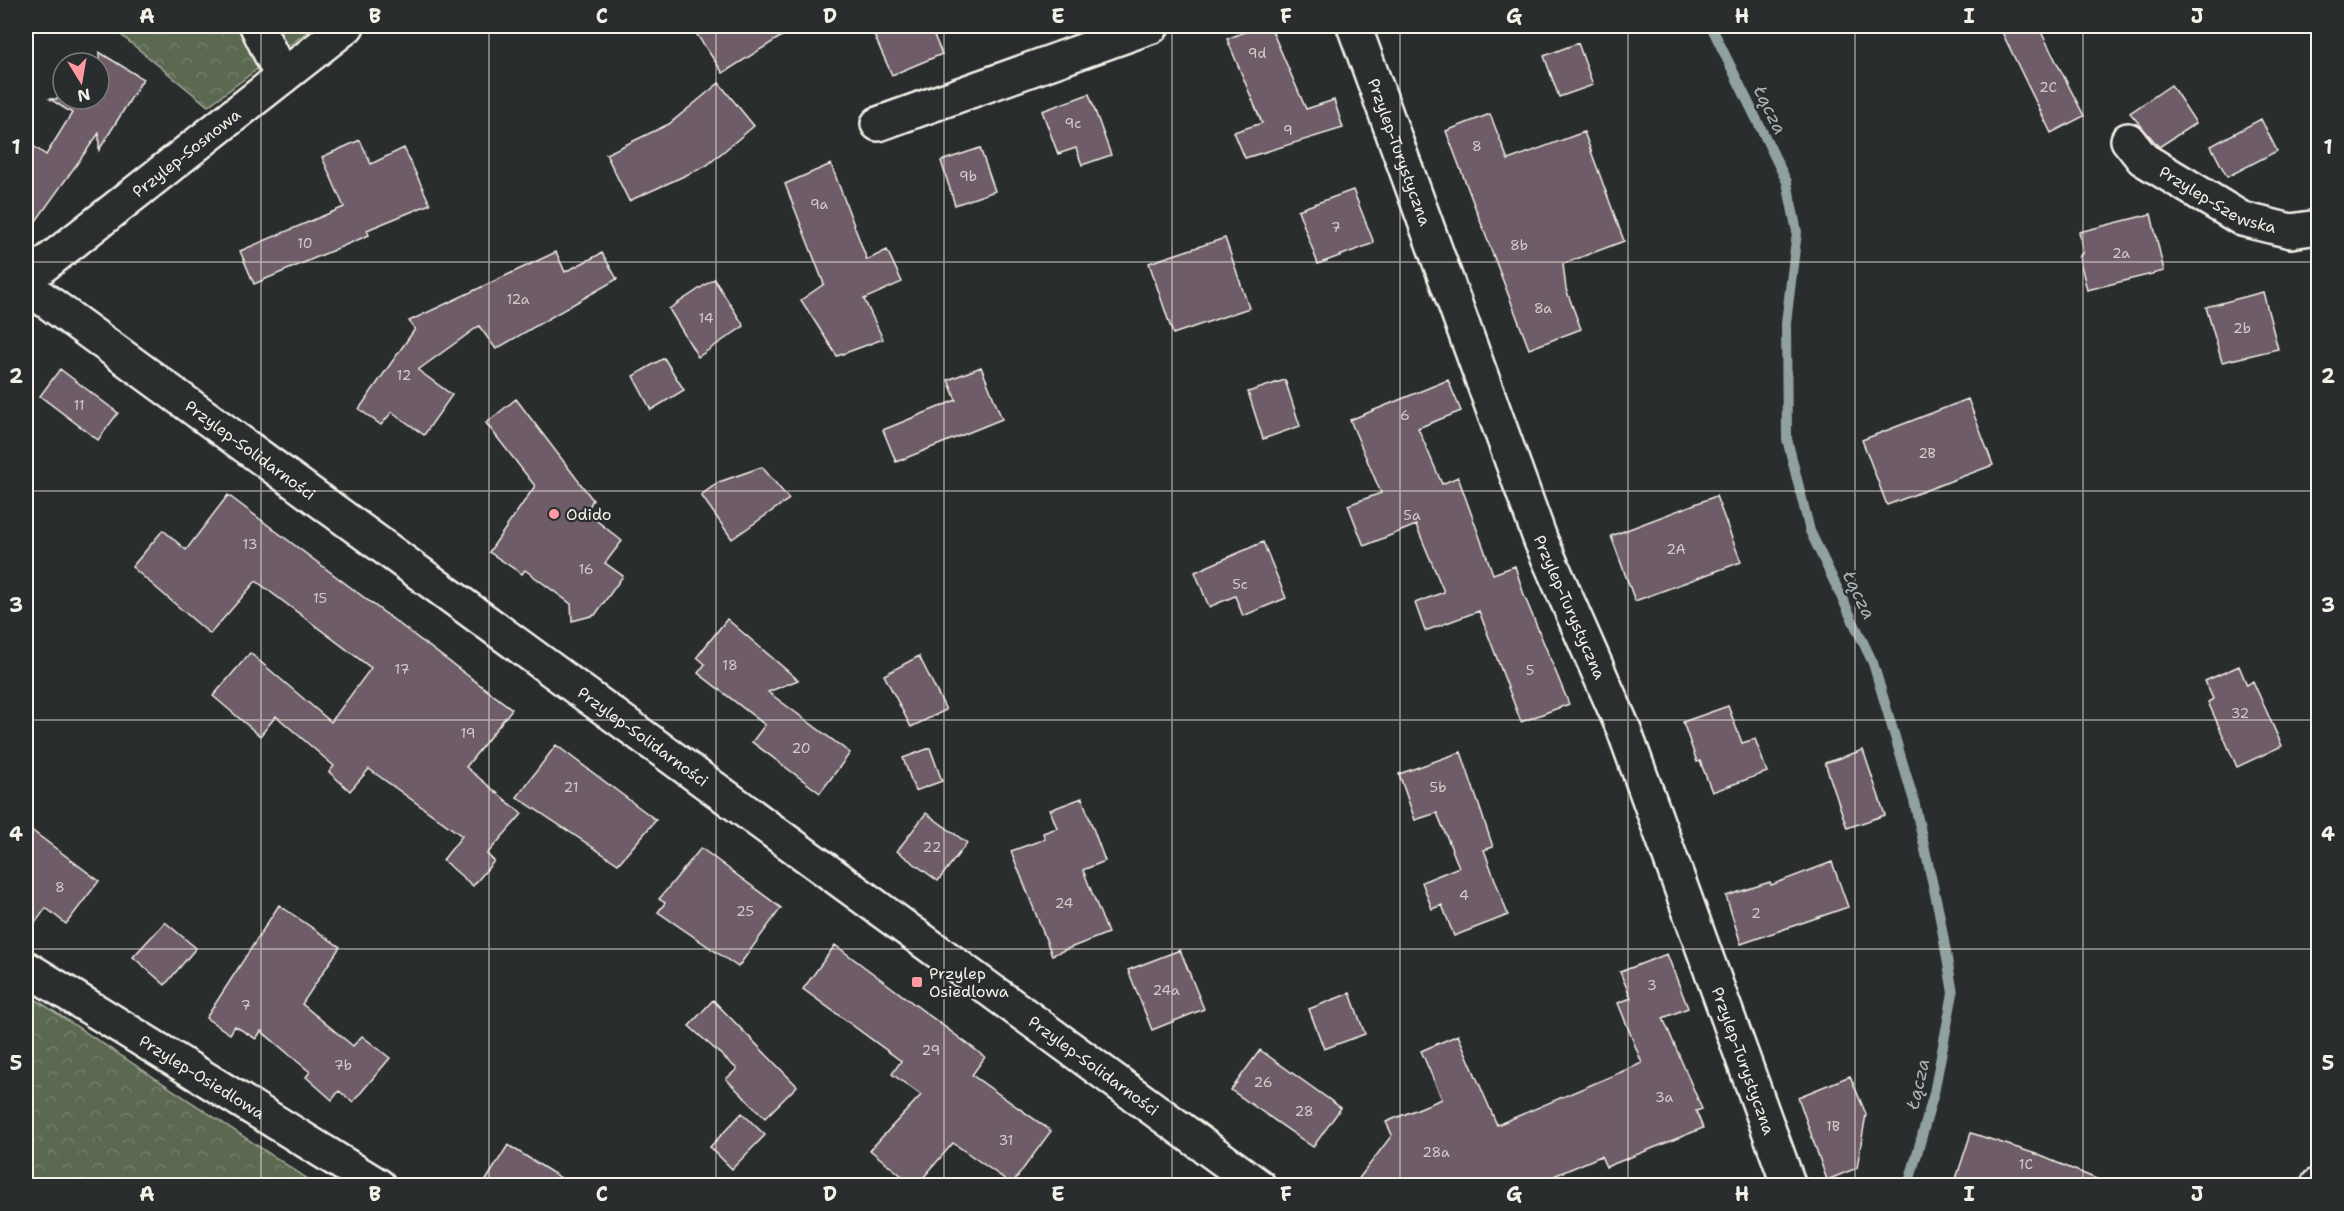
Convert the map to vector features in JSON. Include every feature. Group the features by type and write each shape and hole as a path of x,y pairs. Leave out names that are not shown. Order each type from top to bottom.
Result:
{"street":[{"path":"257,26 282,77"},
{"name":"Przylep-Sosnowa","path":"26,279 347,26"},
{"path":"878,124 1152,26"},
{"name":"Przylep-Turystyczna","path":"1354,26 1541,541 1624,730 1789,1185"},
{"name":"Przylep-Szewska","path":"2128,140 2143,159 2241,219 2291,231 2319,227"},
{"name":"Przylep-Solidarności","path":"26,286 1259,1185"},
{"name":"Przylep-Osiedlowa","path":"26,968 379,1185"}],"green space":[{"path":"110,26 315,26 208,106"},
{"path":"26,993 317,1185 26,1185"}],"building":[{"path":"691,26 798,26 723,73"},
{"path":"870,26 930,26 942,54 892,75"},
{"path":"1260,26 1270,26 1306,109 1334,100 1343,128 1245,158 1234,132 1262,123 1227,39"},
{"path":"1999,26 2038,26 2084,116 2051,133"},
{"path":"1578,43 1593,85 1559,97 1544,56"},
{"path":"111,59 143,79 99,150 99,133 26,235 26,141 46,155 72,113 69,111 111,111"},
{"path":"719,83 754,126 706,166 629,201 606,154 669,124"},
{"path":"2171,85 2196,123 2159,147 2130,113"},
{"path":"1089,94 1111,155 1082,165 1076,148 1058,154 1042,111"},
{"path":"1490,114 1508,160 1584,132 1624,241 1563,264 1566,289 1581,329 1529,349 1446,131"},
{"path":"2261,119 2277,151 2227,177 2211,146"},
{"path":"360,140 371,164 404,148 430,204 367,230 369,235 254,284 240,251 344,207 322,157"},
{"path":"980,148 995,191 955,205 941,161"},
{"path":"831,164 867,260 887,250 902,282 864,299 883,339 837,356 801,300 824,284 785,184"},
{"path":"1353,190 1374,243 1318,264 1298,210"},
{"path":"2151,214 2164,271 2087,290 2079,257 2083,252 2079,232"},
{"path":"1225,238 1249,308 1173,334 1149,263"},
{"path":"556,252 565,272 602,253 617,279 496,349 479,326 418,370 452,395 424,435 392,412 381,425 359,409 415,329 409,321"},
{"path":"714,279 744,326 698,357 669,309"},
{"path":"2263,292 2278,349 2222,362 2206,307"},
{"path":"664,358 684,390 651,410 633,376"},
{"path":"981,367 1002,419 896,462 883,430 956,400 948,380"},
{"path":"60,369 118,413 98,440 40,396"},
{"path":"1285,380 1300,426 1263,439 1248,392"},
{"path":"1448,380 1461,411 1418,428 1442,484 1458,477 1493,574 1515,566 1524,595 1569,704 1521,722 1479,611 1425,631 1415,603 1444,592 1416,525 1364,546 1348,505 1381,493 1350,420"},
{"path":"516,399 593,500 586,512 622,541 605,563 623,576 595,615 572,621 571,604 525,570 522,574 489,552 535,486 486,423"},
{"path":"1968,399 1993,465 1887,505 1862,440"},
{"path":"762,467 789,499 732,539 701,495 719,482"},
{"path":"228,495 512,709 466,767 522,814 487,854 494,861 473,886 443,860 462,836 369,769 350,791 329,772 334,766 276,716 260,736 213,696 250,653 331,722 371,668 256,581 210,634 132,567 163,530 186,550"},
{"path":"1716,496 1741,562 1635,601 1611,536"},
{"path":"1263,542 1286,598 1243,616 1235,596 1209,607 1195,572"},
{"path":"727,619 798,680 768,692 850,753 820,793 752,742 765,725 698,673 705,664 697,657"},
{"path":"919,656 946,710 911,727 884,675"},
{"path":"2239,666 2247,685 2253,681 2282,746 2237,767 2208,702 2213,699 2205,681"},
{"path":"1728,706 1742,743 1755,739 1767,772 1712,792 1700,761 1697,762 1683,722"},
{"path":"556,745 656,820 618,864 517,797"},
{"path":"930,748 942,781 915,791 903,758"},
{"path":"1863,750 1885,815 1847,828 1825,763"},
{"path":"1461,752 1493,847 1484,850 1508,915 1454,936 1442,905 1432,909 1422,882 1459,867 1437,813 1415,820 1399,774"},
{"path":"1082,798 1105,861 1083,870 1108,933 1052,955 1011,851 1045,839 1043,833 1057,828 1050,810"},
{"path":"926,813 967,843 938,881 897,851"},
{"path":"26,826 99,881 66,924 46,908 26,935"},
{"path":"701,848 781,908 738,967 658,912 665,903 659,899"},
{"path":"1832,862 1848,907 1741,944 1726,896 1770,882 1771,885"},
{"path":"279,905 340,947 302,1004 353,1046 362,1036 390,1058 353,1102 339,1091 332,1100 306,1077 310,1072 261,1031 256,1039 235,1026 230,1034 206,1018"},
{"path":"165,922 196,948 165,985 133,957"},
{"path":"835,945 985,1057 972,1075 1051,1131 1012,1184 953,1143 917,1185 913,1185 870,1150 921,1095 892,1074 901,1061 803,989"},
{"path":"1180,950 1204,1009 1152,1030 1128,970"},
{"path":"1667,954 1688,1008 1663,1018 1702,1109 1696,1111 1703,1128 1606,1167 1601,1156 1533,1185 1354,1185 1392,1135 1386,1122 1442,1099 1421,1051 1458,1035 1497,1125 1642,1063 1618,1003 1631,998 1620,972"},
{"path":"1350,993 1365,1034 1324,1049 1309,1009"},
{"path":"713,1000 797,1086 765,1118 726,1079 737,1069 689,1026"},
{"path":"1260,1050 1341,1108 1313,1147 1231,1090"},
{"path":"1850,1076 1866,1114 1857,1168 1827,1180 1798,1097"},
{"path":"742,1113 765,1135 732,1169 710,1147"},
{"path":"1971,1133 2036,1154 2111,1185 1954,1185"},
{"path":"508,1145 572,1185 483,1185"}],"waterway":[{"name":"Łącza","path":"1711,26 1787,182 1797,232 1786,323 1787,439 1810,531 1873,663 1914,801 1939,912 1953,993 1934,1093 1908,1186"}],"place":[{"name":"Odido","path":"554,514"},
{"name":"Przylep Osiedlowa","path":"917,982"}]}
